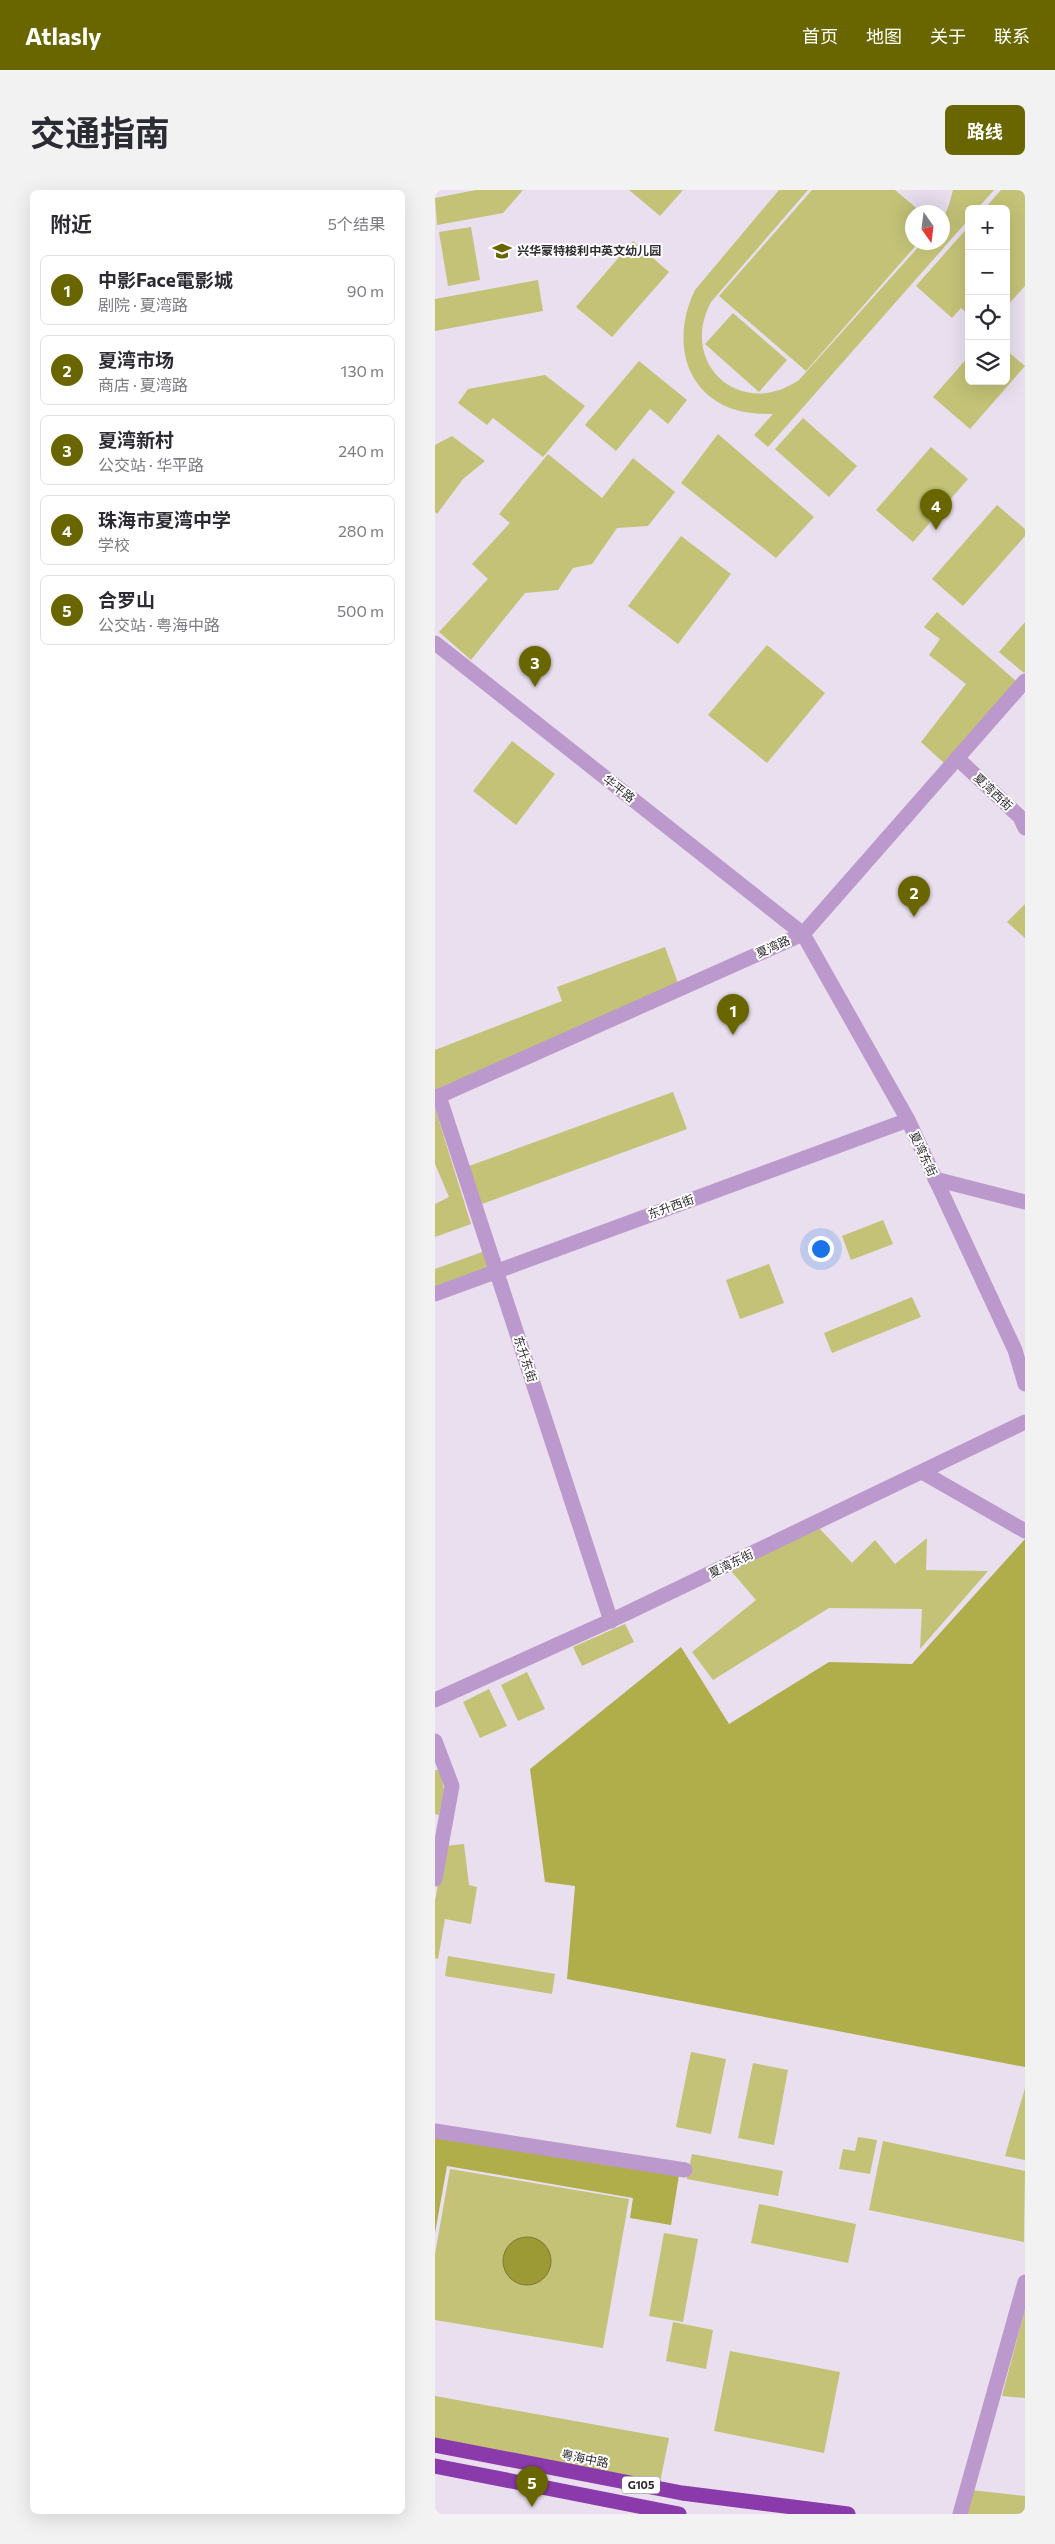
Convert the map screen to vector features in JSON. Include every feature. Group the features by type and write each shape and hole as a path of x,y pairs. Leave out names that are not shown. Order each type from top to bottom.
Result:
{"highway":[{"name":"粤海中路","path":"435,2445 682,2493 848,2514"},
{"name":"G105","path":"435,2466 679,2514"}],"street":[{"name":"华平路","path":"435,643 803,934"},
{"name":"夏湾路","path":"437,1097 803,934 1025,681"},
{"name":"夏湾西街","path":"957,758 1020,817 1025,828"},
{"name":"夏湾东街","path":"803,934 908,1120 1015,1350 1025,1384"},
{"name":"东升东街","path":"437,1097 611,1621"},
{"name":"东升西街","path":"435,1294 908,1120"},
{"path":"935,1179 1025,1202"},
{"name":"夏湾东街","path":"435,1700 611,1621 1025,1422"},
{"path":"922,1472 1025,1531"},
{"path":"435,1741 452,1786 435,1879"},
{"path":"435,2131 685,2170"},
{"path":"960,2514 1025,2282"}],"shaded area":[{"path":"476,190 523,190 503,213 437,225 435,198"},
{"path":"629,190 683,190 660,216"},
{"path":"779,190 808,190 711,302 703,325 703,346 709,364 721,379 737,389 756,393 777,391 799,380 916,250 942,250 768,447 754,435 773,414 735,410 723,405 708,395 697,383 690,369 685,354 683,338 689,306 695,290"},
{"path":"812,190 895,190 913,205 905,205 905,250 912,250 806,371 719,296"},
{"path":"953,190 994,190 981,205 965,205 965,224 950,241 949,205"},
{"path":"1001,190 1025,190 1025,286 1010,303 1010,205 988,205"},
{"path":"471,227 480,280 448,286 439,232"},
{"path":"965,231 965,312 961,308 952,318 916,286 948,250 950,250 950,248"},
{"path":"633,241 669,272 612,337 576,307"},
{"path":"538,280 543,311 435,331 435,299"},
{"path":"733,313 787,360 759,392 705,344"},
{"path":"1010,353 1025,366 1010,383"},
{"path":"639,361 687,400 668,424 650,409 616,451 585,425"},
{"path":"965,361 965,385 1008,385 970,429 933,397"},
{"path":"545,375 585,406 543,457 493,418 487,425 458,403 468,389"},
{"path":"803,418 857,466 829,497 775,449"},
{"path":"718,434 814,517 776,558 681,483"},
{"path":"452,436 485,461 463,479 437,514 435,512 435,445"},
{"path":"931,447 968,479 913,542 876,510"},
{"path":"548,454 602,498 633,458 675,492 648,526 617,528 592,564 573,568 558,590 525,593 471,660 439,632 488,579 472,564 510,523 499,514"},
{"path":"997,505 1025,529 1025,536 963,606 932,579"},
{"path":"681,536 731,574 678,644 628,606"},
{"path":"937,612 1016,681 945,764 921,742 966,684 929,655 940,639 924,627"},
{"path":"1025,622 1025,671 1024,673 999,652"},
{"path":"767,645 825,693 767,763 708,715"},
{"path":"512,741 555,774 516,825 473,791"},
{"path":"1025,904 1025,938 1007,922"},
{"path":"665,947 678,983 435,1090 435,1050 562,1001 557,987"},
{"path":"673,1092 687,1129 482,1204 469,1166"},
{"path":"435,1108 471,1224 435,1237 435,1204 449,1197 435,1164"},
{"path":"883,1220 893,1244 851,1260 842,1236"},
{"path":"485,1251 491,1268 435,1289 435,1269"},
{"path":"769,1264 784,1303 740,1319 726,1280"},
{"path":"912,1297 921,1317 832,1353 824,1333"},
{"path":"819,1528 852,1563 875,1540 895,1564 927,1538 926,1570 988,1571 920,1649 922,1609 829,1608 713,1680 692,1652 756,1600 731,1571"},
{"path":"1025,1539 1025,2067 567,1979 575,1886 545,1882 530,1769 681,1647 729,1724 829,1662 912,1664"},
{"path":"625,1624 634,1642 582,1666 573,1647"},
{"path":"527,1672 545,1709 518,1721 501,1685"},
{"path":"489,1689 507,1726 480,1738 463,1702"},
{"path":"435,1770 440,1770 444,1790 439,1815 435,1814"},
{"path":"464,1844 469,1885 477,1887 471,1924 445,1919 438,1959 435,1958 435,1901 445,1846"},
{"path":"448,1956 555,1974 552,1994 445,1976"},
{"path":"691,2052 726,2059 711,2134 676,2127"},
{"path":"753,2063 788,2070 774,2145 738,2138"},
{"path":"1025,2088 1025,2160 1005,2156"},
{"path":"435,2136 679,2175 671,2225 630,2218 633,2198 447,2166 435,2233"},
{"path":"858,2137 877,2140 870,2174 839,2169 843,2149 855,2151"},
{"path":"883,2141 1025,2171 1024,2242 869,2210"},
{"path":"692,2154 783,2171 778,2196 687,2179"},
{"path":"450,2169 629,2199 603,2348 435,2320 435,2254"},
{"path":"759,2204 856,2224 848,2263 751,2243"},
{"path":"664,2233 698,2239 683,2322 649,2316"},
{"path":"522,2237 532,2237 544,2244 551,2256 551,2266 544,2278 532,2285 522,2285 514,2281 507,2274 503,2266 503,2256 507,2248 514,2241"},
{"path":"1025,2309 1025,2398 1002,2396"},
{"path":"673,2322 713,2330 706,2369 666,2361"},
{"path":"730,2351 840,2372 824,2453 714,2431"},
{"path":"435,2396 669,2438 660,2482 435,2440"},
{"path":"971,2490 1025,2496 1025,2514 964,2514"}],"place":[{"name":"兴华蒙特梭利中英文幼儿园","path":"502,251"},
{"name":"珠海市夏湾中学","path":"936,530"},
{"name":"夏湾新村","path":"535,687"},
{"name":"夏湾市场","path":"914,917"},
{"name":"中影Face電影城","path":"733,1035"},
{"name":"合罗山","path":"532,2507"}]}
